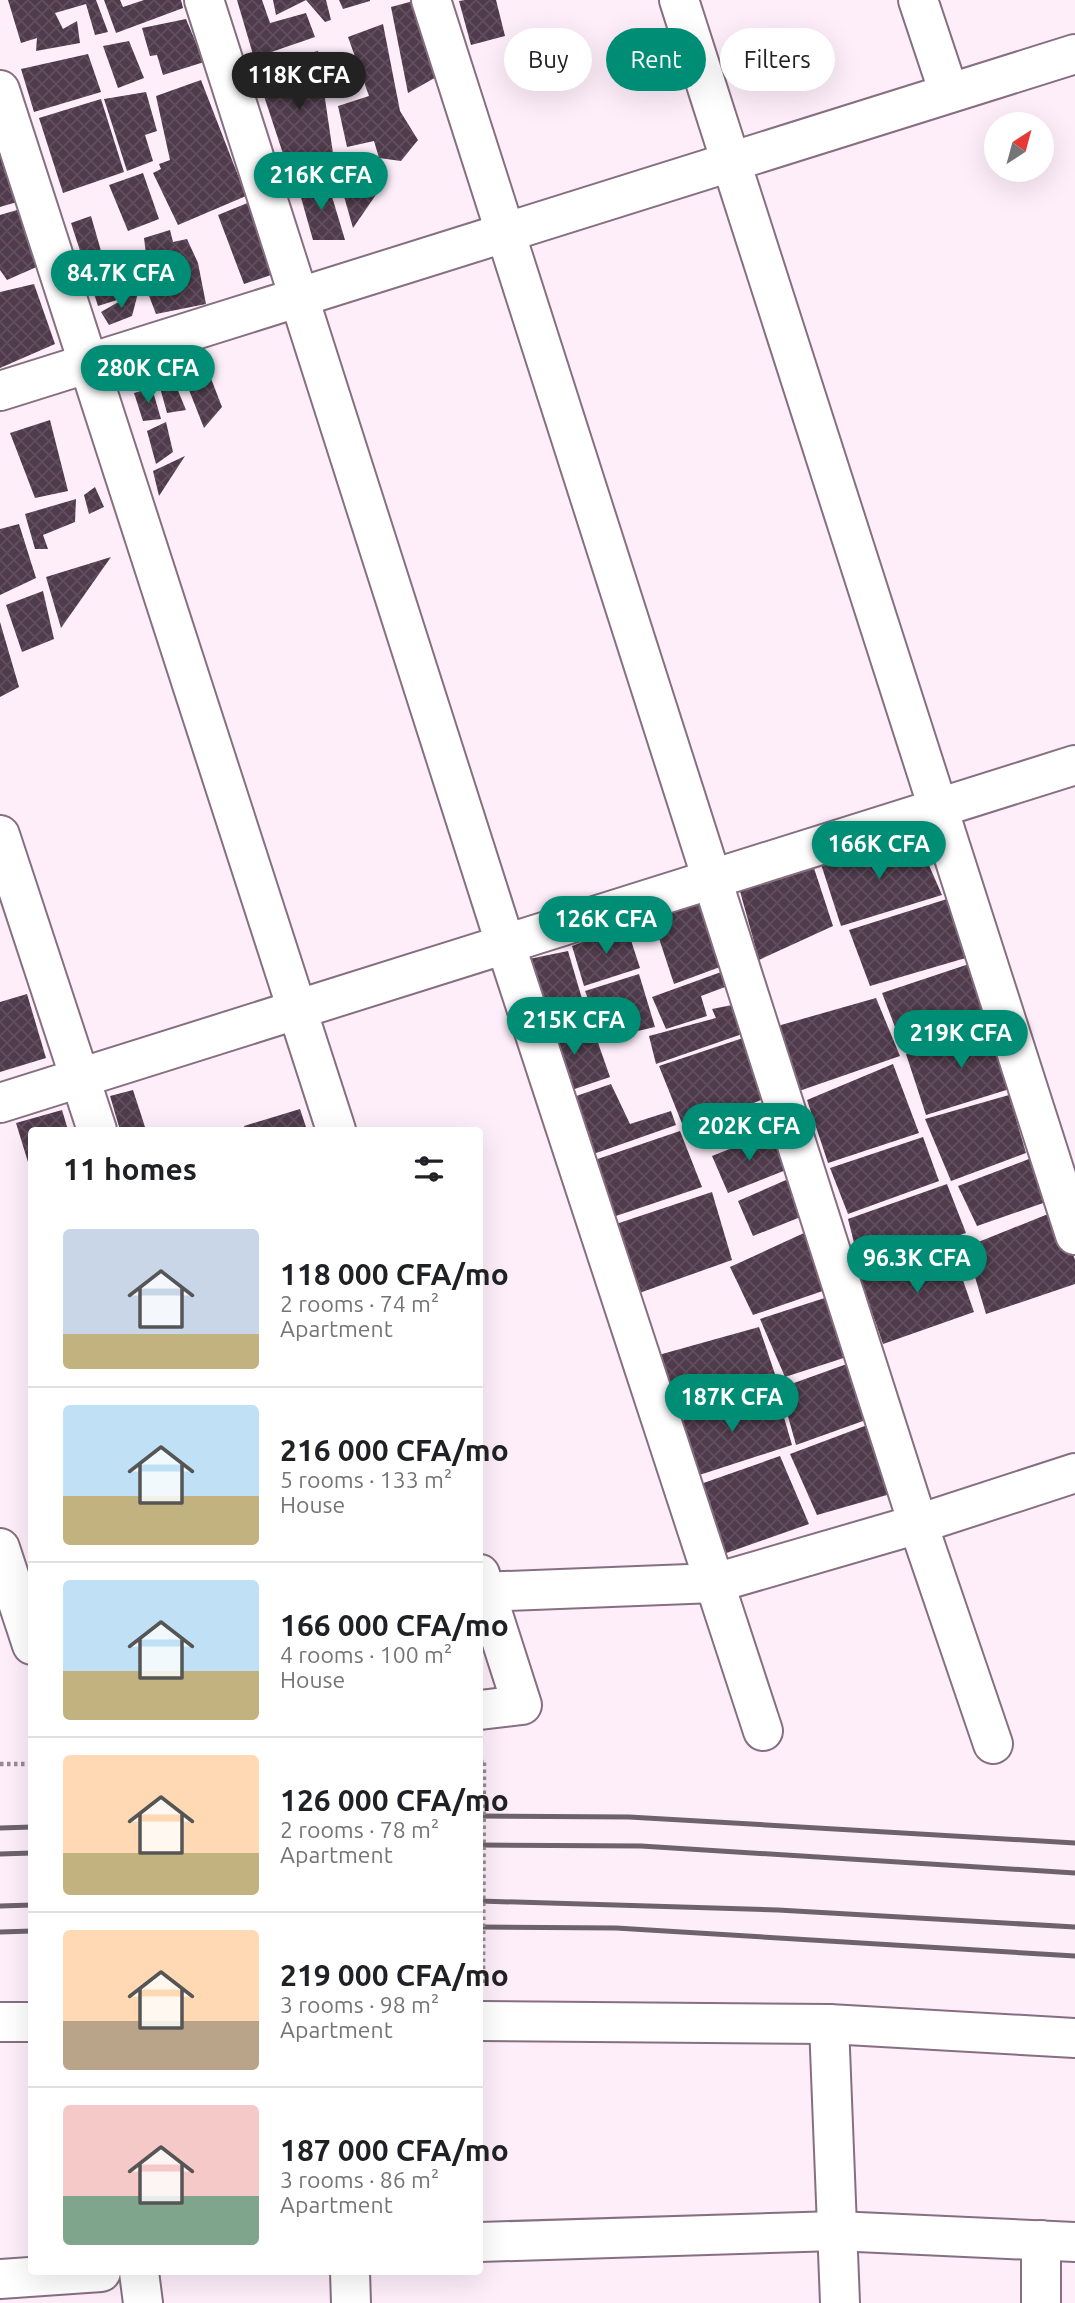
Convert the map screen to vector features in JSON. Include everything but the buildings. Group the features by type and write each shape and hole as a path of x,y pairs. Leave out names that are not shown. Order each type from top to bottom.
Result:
{"street":[{"path":"204,0 505,943 763,1731"},
{"path":"431,0 918,1524 993,1744"},
{"path":"679,0 1075,1235"},
{"path":"918,0 950,93"},
{"path":"0,391 1075,54"},
{"path":"0,90 335,1127"},
{"path":"0,1102 1075,765"},
{"path":"0,835 96,1127"},
{"path":"483,1586 715,1583 918,1524 1075,1473"},
{"path":"0,1548 17,1610 28,1636"},
{"path":"483,1592 522,1705 483,1710"},
{"path":"483,2021 829,2024 1075,2038"},
{"path":"0,2022 28,2022"},
{"path":"829,2024 841,2303"},
{"path":"483,2242 836,2231 1058,2241 1041,2303"},
{"path":"0,2279 58,2275"},
{"path":"139,2275 143,2303"},
{"path":"349,2275 351,2303"}],"path":[{"path":"0,1764 28,1764"}],"railway":[{"path":"483,1816 629,1817 1075,1843"},
{"path":"0,1828 28,1827"},
{"path":"483,1845 641,1846 1075,1873"},
{"path":"0,1854 28,1853"},
{"path":"483,1901 778,1910 1075,1927"},
{"path":"0,1906 28,1905"},
{"path":"483,1927 616,1928 1075,1956"},
{"path":"0,1932 28,1931"}]}
